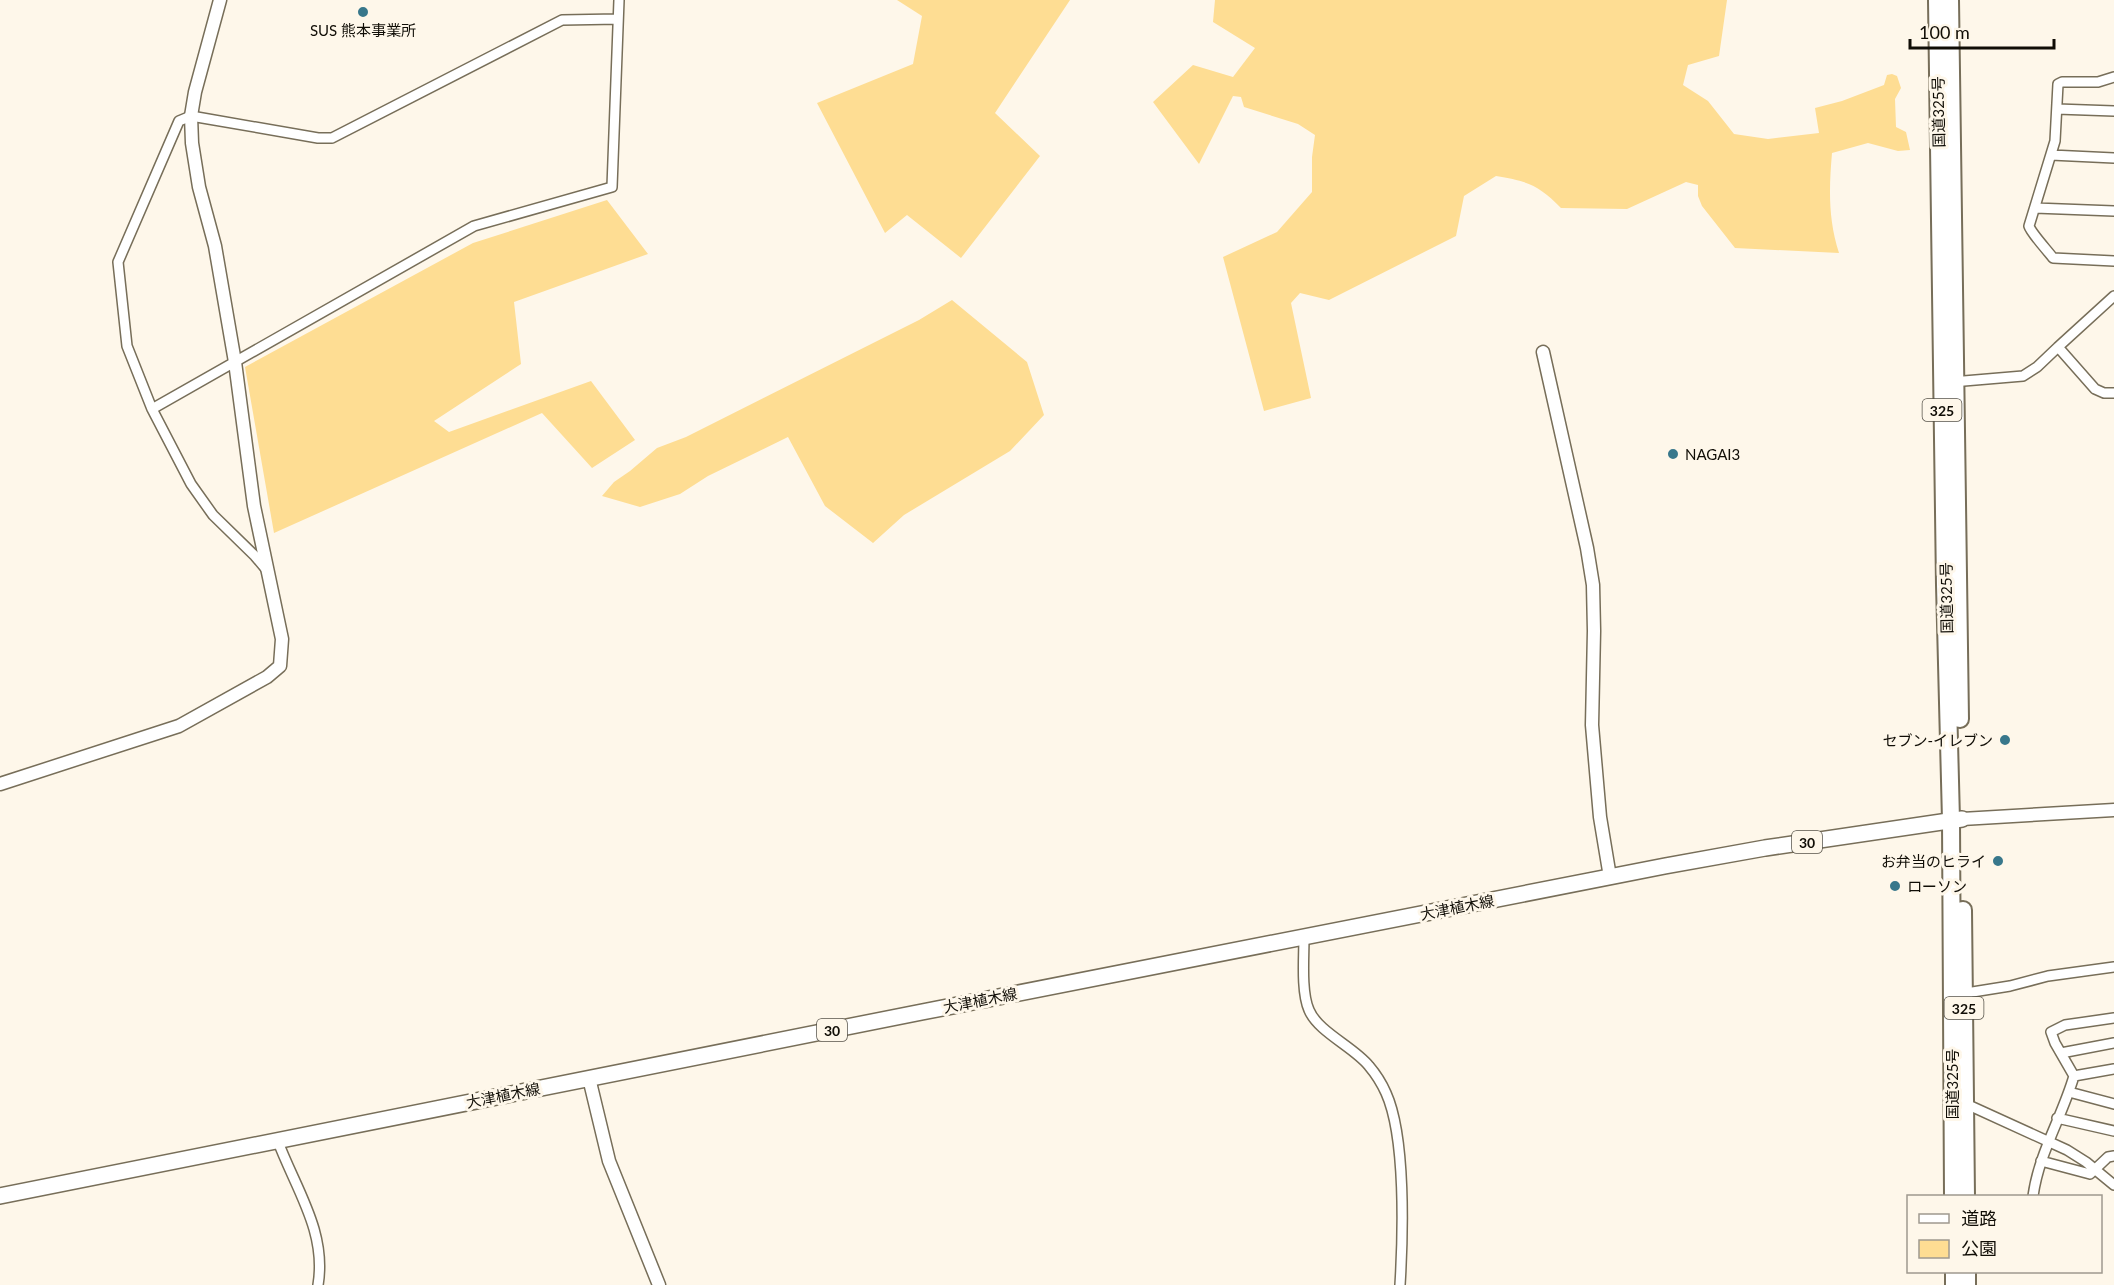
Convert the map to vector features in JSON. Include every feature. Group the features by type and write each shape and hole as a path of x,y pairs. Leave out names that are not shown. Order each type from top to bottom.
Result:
{"highway":[{"name":"国道325号","path":"1936,0 1948,382 1956,820 1958,1103 1953,1195"},
{"name":"国道325号","path":"1948,382 1950,0"},
{"name":"国道325号","path":"1958,1103 1966,1195"}],"main road":[{"name":"大津植木線","path":"0,1196 277,1139 1610,877 1765,848 1956,820"}],"street":[{"path":"0,784 179,726 267,677 280,666 282,639 254,506 235,362 215,246 199,188 192,143 191,116 195,92 220,0"},
{"path":"152,409 474,226 612,188 620,0"},
{"path":"268,572 213,515 191,484 152,409 127,346 118,262 179,121 191,116 318,138 332,138 562,20 618,19"},
{"path":"2114,77 2098,82 2060,82 2055,141 2029,229 2053,258 2114,261"},
{"path":"2057,109 2114,111"},
{"path":"2051,155 2114,158"},
{"path":"2035,208 2114,211"},
{"path":"1948,382 2024,376 2037,367 2114,296"},
{"path":"2058,347 2096,389 2104,393 2114,393"},
{"path":"1543,352 1587,548 1593,585 1592,725 1600,817 1610,877"},
{"path":"1956,820 2114,810"},
{"path":"1304,937 1308,1008 1317,1023 1369,1065 1386,1094 1395,1123 1400,1169 1400,1285"},
{"path":"1958,994 2010,986 2048,976 2114,967"},
{"path":"2033,1195 2041,1161 2074,1076 2051,1032 2066,1025 2114,1018"},
{"path":"2061,1053 2114,1043"},
{"path":"2074,1076 2114,1070"},
{"path":"589,1078 609,1161 659,1285"},
{"path":"2069,1092 2114,1104"},
{"path":"1958,1103 2067,1150 2114,1185"},
{"path":"2057,1118 2114,1131"},
{"path":"277,1139 302,1194 317,1235 320,1275 318,1285"},
{"path":"2041,1161 2090,1174 2108,1157 2114,1156"}],"green space":[{"path":"897,0 1070,0 995,113 1040,156 961,258 907,215 885,233 817,103 913,64 922,16"},
{"path":"1215,0 1727,0 1719,56 1688,65 1683,85 1708,101 1734,134 1768,139 1819,133 1815,108 1842,101 1884,85 1887,75 1892,74 1897,76 1901,88 1895,99 1896,127 1906,132 1910,150 1898,151 1868,143 1832,153 1830,203 1839,253 1735,248 1702,206 1698,196 1698,185 1686,182 1627,209 1561,208 1532,185 1496,176 1464,196 1456,236 1329,300 1300,293 1291,303 1311,398 1264,411 1223,257 1277,232 1312,192 1312,157 1315,135 1298,124 1244,107 1241,97 1233,96 1199,164 1153,102 1193,65 1233,77 1255,48 1213,22"},
{"path":"607,200 648,254 514,302 521,364 434,421 449,432 591,381 635,440 592,468 542,413 274,533 245,367 473,243"},
{"path":"952,300 1027,362 1044,415 1010,451 904,515 873,543 825,506 788,437 708,476 680,494 640,507 602,496 614,482 657,448 686,437 919,320"}],"place":[{"name":"SUS 熊本事業所","path":"363,12"},
{"name":"NAGAI3","path":"1673,454"},
{"name":"セブン-イレブン","path":"2005,740"},
{"name":"お弁当のヒライ","path":"1998,861"},
{"name":"ローソン","path":"1895,886"}]}
